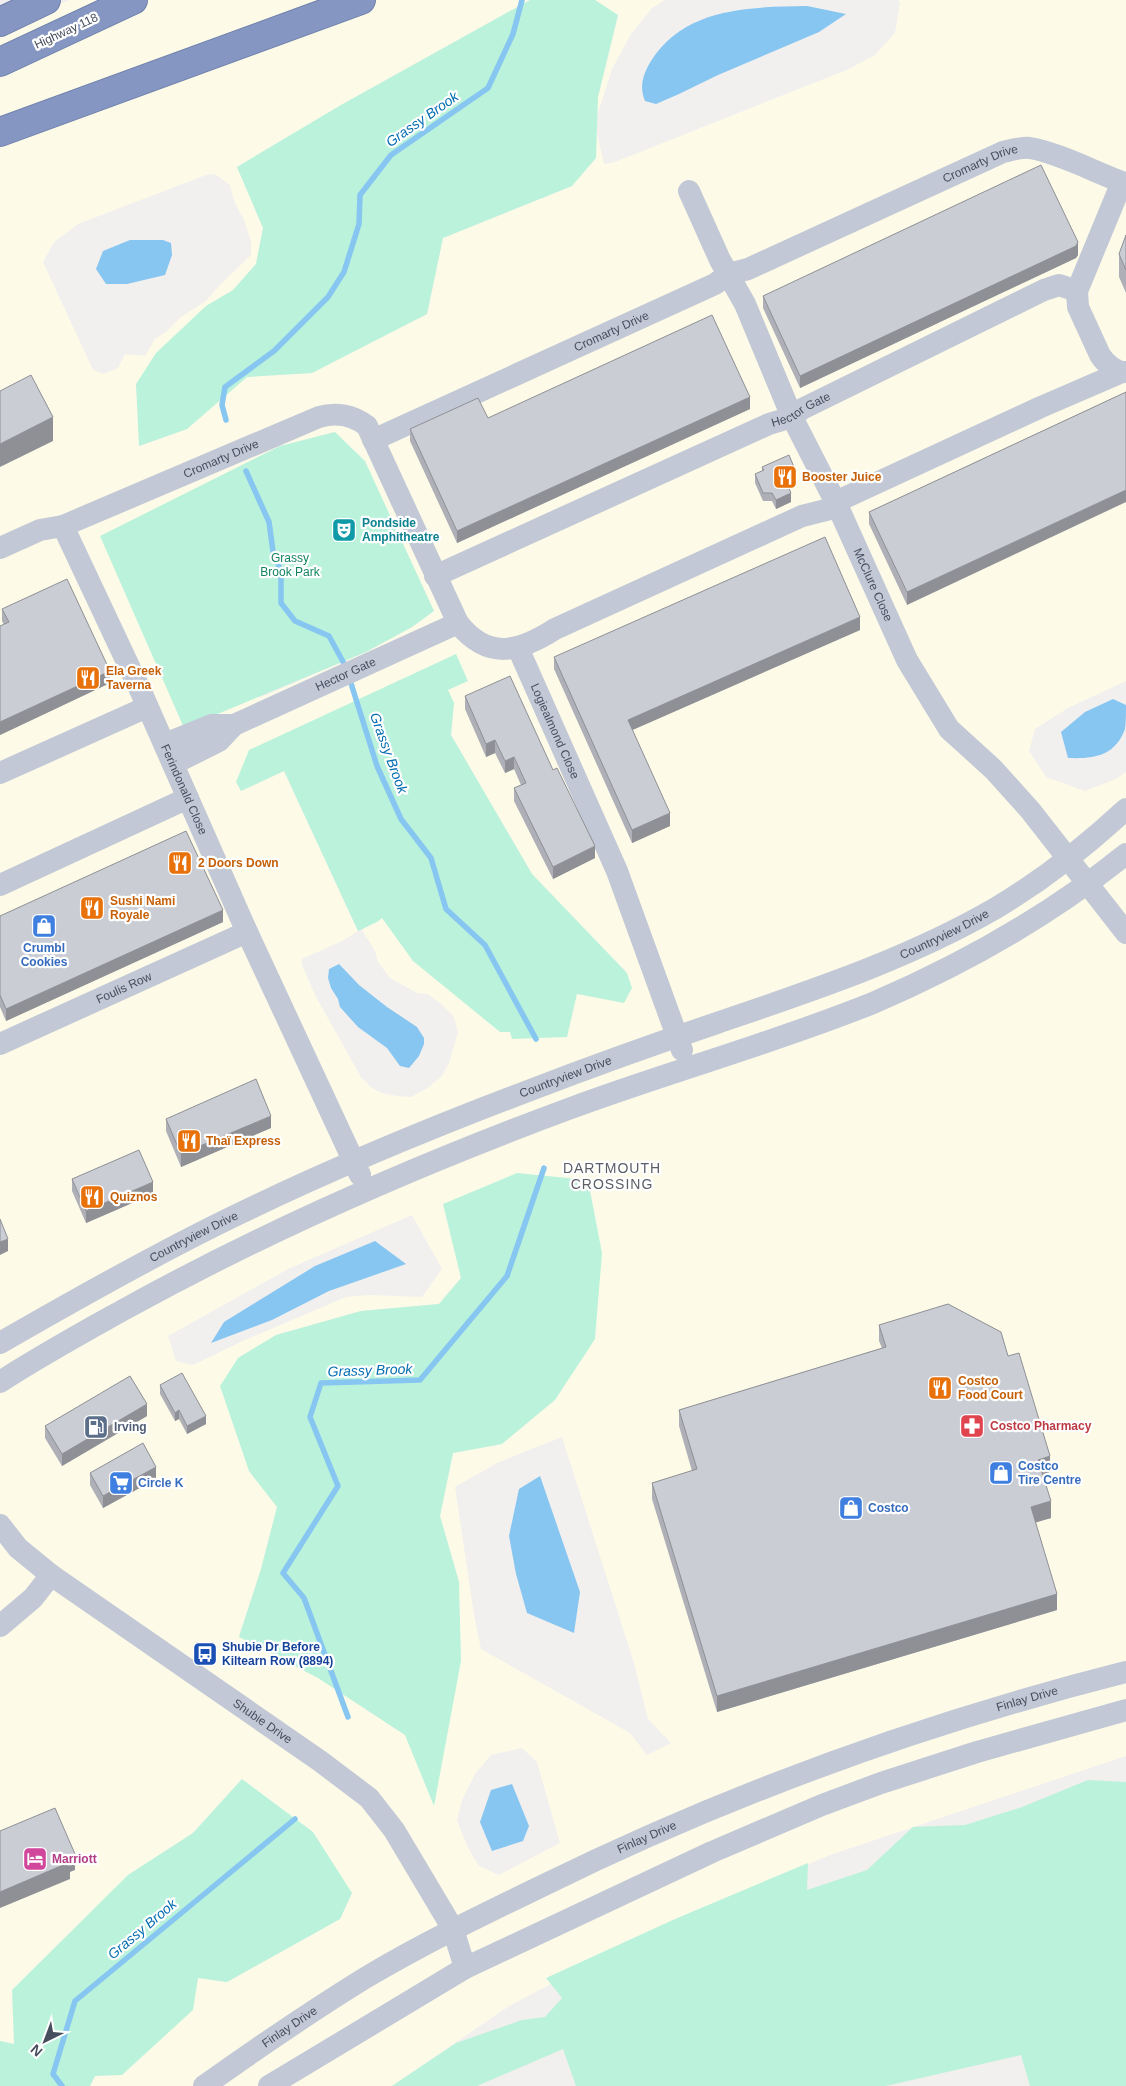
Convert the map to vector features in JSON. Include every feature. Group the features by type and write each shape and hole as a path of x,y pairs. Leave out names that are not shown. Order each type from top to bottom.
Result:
{"highway":[{"path":"0,22 46,0"},
{"name":"Highway 118","path":"0,62 133,0"},
{"path":"0,132 361,0"}],"street":[{"name":"Cromarty Drive","path":"0,548 40,530 63,526 326,415 346,415 359,420 366,426 372,440 715,284 729,274 748,269 1003,152 1028,148 1042,151 1122,182 1077,291"},
{"name":"McClure Close","path":"689,191 720,260 745,304 792,417 838,508 907,660 949,729 993,769 1030,810 1126,933"},
{"name":"Hector Gate","path":"435,576 769,424 792,417 802,409 1040,292 1059,285 1077,291"},
{"path":"1077,291 1078,306 1104,362 1124,372"},
{"path":"372,440 435,576 448,627 465,632 480,642 498,648 518,648 534,642 555,629 802,516 838,508 842,499 1041,406 1124,372"},
{"name":"Ferindonald Close","path":"63,526 169,754 247,932 366,1190"},
{"name":"Hector Gate","path":"169,754 219,741 234,725 448,627"},
{"name":"Logiealmond Close","path":"518,648 616,871 688,1068"},
{"path":"0,773 147,707"},
{"path":"0,885 188,798"},
{"name":"Countryview Drive","path":"0,1342 160,1254 243,1212 354,1162 502,1101 677,1037 832,984 917,949 997,907 1070,859 1126,809"},
{"path":"0,1382 64,1343 169,1285 366,1190 533,1122 837,1017 909,987 999,942 1042,916 1088,884 1126,854"},
{"name":"Foulis Row","path":"0,1044 247,932"},
{"name":"Shubie Drive","path":"0,1525 18,1548 51,1575 320,1760 369,1798 394,1830 453,1929 465,1968"},
{"path":"0,1626 33,1598 51,1575"},
{"name":"Finlay Drive","path":"204,2086 340,1994 453,1929 636,1841 796,1775 883,1744 1048,1692 1126,1672"},
{"path":"269,2086 465,1968 661,1875 851,1793 977,1752 1126,1710"}],"shaded area":[{"path":"69,0 530,0 341,105 237,167 263,228 256,264 233,290 206,306 136,384 140,446 187,429 247,377 312,373 427,314 443,238 572,186 596,116 598,97 618,16 595,0 665,0 652,8 631,34 612,69 597,116 597,133 604,164 615,162 849,69 875,55 895,33 900,3 898,0 1126,0 1126,681 1068,708 1035,729 1029,751 1046,777 1085,791 1116,779 1126,772 1126,1756 830,1855 661,1926 509,2006 392,2086 90,2086 95,2076 198,1978 227,1982 340,1919 352,1893 242,1779 193,1833 128,1875 14,2044 0,2041 0,32","holes":["215,174 230,185 234,201 244,220 251,241 251,255 206,301 181,317 166,332 155,339 145,356 125,354 118,368 104,374 93,370 43,262 54,242 78,224 206,175","335,432 423,588 434,611 412,627 366,652 259,698 173,500 280,446","454,703 451,735 532,874 627,973 577,994 413,961 382,917 362,930 375,951 378,962 390,978 417,993 428,994 442,1005 454,1017 458,1032 449,1063 442,1076 426,1089 411,1097 381,1093 371,1087 361,1077 316,997 302,965 302,959 342,941 358,931 284,771 241,791 237,782","443,1204 502,1444 453,1453 440,1516 459,1582 434,1805 405,1735 318,1678 239,1636 261,1569 277,1507 249,1471 276,1335 361,1311 439,1304 461,1278","412,1215 442,1269 422,1297 369,1295 346,1297 245,1340 193,1365 176,1361 168,1336 288,1269","562,1437 634,1663 648,1719 671,1743 647,1755 630,1733 481,1649 474,1615 455,1487 497,1463","522,1748 537,1762 560,1843 499,1875 479,1866 468,1848 457,1820 462,1800 475,1774 491,1755"]}],"green space":[{"path":"530,0 595,0 618,15 598,97 596,158 572,186 443,238 427,314 312,373 247,377 187,429 139,446 136,384 156,353 206,306 233,290 256,264 263,228 237,167 341,105"},
{"name":"Grassy Brook Park","path":"335,432 365,461 434,611 412,627 366,652 184,728 100,536 280,446"},
{"path":"456,654 468,681 448,690 454,703 451,735 532,874 627,973 632,988 624,1003 577,994 567,1037 512,1039 510,1032 500,1032 413,961 382,918 358,931 284,771 241,791 236,782 249,750"},
{"path":"517,1173 588,1180 602,1253 595,1339 555,1400 502,1444 453,1453 440,1516 459,1582 461,1661 434,1806 405,1735 318,1678 239,1637 261,1569 277,1507 249,1471 220,1386 238,1358 276,1335 361,1311 439,1304 461,1278 443,1204"},
{"path":"242,1779 313,1832 352,1893 340,1919 227,1982 198,1978 193,2010 122,2075 95,2076 90,2086 0,2086 0,2041 14,2044 12,1990 128,1875 193,1833"},
{"path":"1088,1780 1126,1782 1126,2086 1030,2086 1021,2055 886,2086 576,2086 563,2049 477,2086 392,2086 456,2043 522,2020 545,2017 562,1998 546,1978 675,1919 808,1863 807,1890 867,1870 913,1827 965,1825 1022,1807"}],"water":[{"path":"807,6 846,14 819,32 656,104 645,101 642,86 648,66 665,43 682,30 700,20 720,14 763,7"},
{"path":"130,240 163,240 171,243 172,255 165,275 127,284 106,284 96,269 103,251"},
{"path":"1113,699 1126,705 1125,729 1116,745 1095,756 1068,758 1061,732 1085,712"},
{"path":"339,964 359,985 417,1027 424,1038 424,1044 419,1056 409,1068 400,1066 387,1048 358,1027 340,1007 328,978 329,969"},
{"path":"375,1241 406,1264 329,1291 272,1320 211,1343 224,1322 315,1266"},
{"path":"540,1476 580,1592 574,1633 527,1613 516,1574 509,1536 519,1489"},
{"path":"512,1784 529,1826 523,1841 492,1851 480,1822 491,1790"}],"building":[{"path":"1041,165 1078,242 1076,246 800,376 763,296"},
{"path":"1126,235 1126,270 1119,254"},
{"path":"712,315 750,397 457,531 410,429 478,398 488,418"},
{"path":"31,375 53,417 0,444 0,391"},
{"path":"1126,392 1126,490 907,592 869,512"},
{"path":"789,455 796,472 784,477 791,493 776,500 772,493 763,493 755,474 764,470 762,467"},
{"path":"825,537 860,617 628,720 670,813 632,830 554,657"},
{"path":"67,579 110,671 0,722 0,626 9,622 2,609"},
{"path":"510,676 553,770 557,768 595,846 553,867 514,788 526,783 514,757 505,761 495,740 486,744 465,696"},
{"path":"186,831 223,910 6,1009 0,995 0,916"},
{"path":"256,1079 271,1116 181,1154 166,1119"},
{"path":"139,1150 153,1182 86,1211 72,1179"},
{"path":"0,1219 8,1239 0,1242"},
{"name":"Costco","path":"948,1304 1001,1332 1008,1356 1019,1353 1050,1456 1038,1460 1051,1501 1031,1507 1057,1594 717,1696 652,1483 697,1469 679,1410 886,1347 879,1325"},
{"path":"182,1373 206,1416 187,1426 179,1410 175,1413 160,1385"},
{"name":"Irving","path":"130,1376 147,1404 62,1454 45,1426"},
{"path":"143,1443 156,1467 103,1496 90,1473"},
{"name":"Marriott","path":"55,1808 75,1854 67,1857 70,1862 0,1892 0,1831"}],"waterway":[{"name":"Grassy Brook","path":"226,420 222,405 225,387 274,351 328,297 344,272 359,224 360,195 391,155 488,88 513,34 522,0"},
{"name":"Grassy Brook","path":"246,471 269,522 273,551 281,572 281,603 295,621 329,636 347,669"},
{"name":"Grassy Brook","path":"349,677 377,766 401,819 431,858 446,909 485,945 536,1039"},
{"name":"Grassy Brook","path":"348,1717 304,1598 283,1573 338,1486 310,1417 321,1383 420,1380 507,1276 544,1168"},
{"name":"Grassy Brook","path":"62,2086 53,2074 75,2001 295,1819"}],"place":[{"name":"Booster Juice","path":"785,477"},
{"name":"Pondside Amphitheatre","path":"344,530"},
{"name":"Ela Greek Taverna","path":"88,678"},
{"name":"2 Doors Down","path":"180,863"},
{"name":"Sushi Nami Royale","path":"92,908"},
{"name":"Crumbl Cookies","path":"44,926"},
{"name":"Thaï Express","path":"189,1141"},
{"name":"Quiznos","path":"92,1197"},
{"name":"Costco Food Court","path":"940,1388"},
{"name":"Costco Pharmacy","path":"972,1426"},
{"name":"Irving","path":"96,1427"},
{"name":"Costco Tire Centre","path":"1001,1473"},
{"name":"Circle K","path":"121,1483"},
{"name":"Costco","path":"851,1508"},
{"name":"Shubie Dr Before Kiltearn Row (8894)","path":"205,1654"},
{"name":"Marriott","path":"35,1859"}],"district":[{"name":"DARTMOUTH CROSSING","path":"612,1176"}]}
